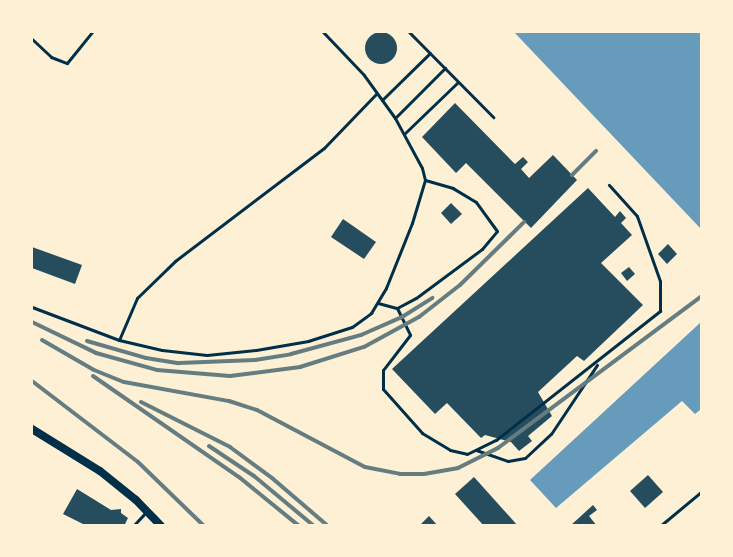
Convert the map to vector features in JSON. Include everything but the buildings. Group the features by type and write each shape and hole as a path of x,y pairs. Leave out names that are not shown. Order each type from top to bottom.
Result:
{"street":[{"path":"32,429 100,471 161,525"}],"lane":[{"path":"32,41 51,57 67,63 92,32"},
{"path":"32,307 119,340 207,355 256,350 332,334 362,320 378,303 412,223 425,180 422,168 395,117 345,53 323,32"},
{"path":"409,32 493,117"},
{"path":"382,100 430,53"},
{"path":"395,117 445,68"},
{"path":"404,134 458,82"},
{"path":"119,340 137,298 174,261 324,148 377,93"},
{"path":"378,303 397,308 442,279 482,249 497,231 476,202 453,188 425,180"},
{"path":"397,308 411,335 383,370 383,389 422,433 434,442 467,454 496,440 660,311 660,281 640,223 637,216 609,185"},
{"path":"476,450 508,461 525,458 551,434 598,362"},
{"path":"660,525 702,491"},
{"path":"133,525 147,511"}],"water":[{"path":"514,32 701,32 701,229"},
{"path":"701,322 701,409 695,414 682,401 556,508 530,480"}],"railway":[{"path":"572,175 596,151"},
{"path":"32,322 96,353 157,370 230,376 300,367 364,347 419,317 460,285 524,222"},
{"path":"42,340 94,370 124,382 229,401 257,410 365,467 400,474 424,474 458,468 498,448 702,296"},
{"path":"87,341 146,358 179,363 255,360 291,354 361,335 402,317 432,298"},
{"path":"93,376 239,477 299,526"},
{"path":"32,381 138,462 204,526"},
{"path":"141,402 230,447 272,478 328,526"},
{"path":"209,446 254,476 314,526"}]}
